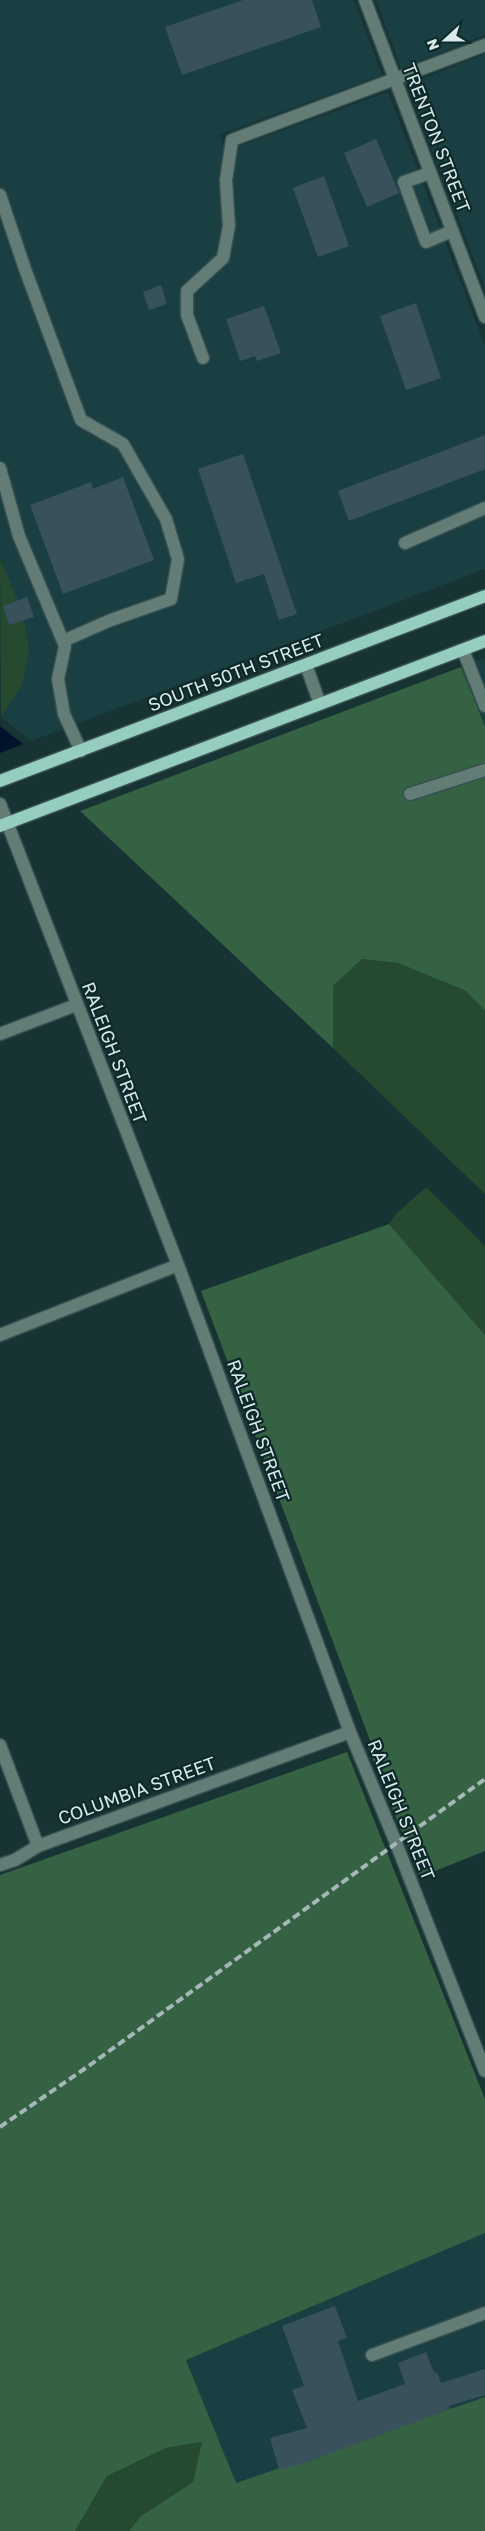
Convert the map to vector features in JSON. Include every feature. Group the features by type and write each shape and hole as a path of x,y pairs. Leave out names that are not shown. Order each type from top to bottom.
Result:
{"main road":[{"name":"SOUTH 50TH STREET","path":"0,781 485,596"},
{"path":"4,824 485,641"}],"street":[{"name":"TRENTON STREET","path":"365,0 485,317"},
{"path":"203,358 187,315 187,291 223,258 229,226 226,180 232,140 485,45"},
{"path":"430,173 404,182 426,242 452,231"},
{"path":"0,195 25,269 81,420 123,444 166,519 178,559 171,599 111,620 63,641"},
{"path":"0,468 20,536 65,646 58,679 64,714 81,750"},
{"path":"405,543 485,508"},
{"path":"463,650 485,706"},
{"path":"306,665 320,704"},
{"path":"410,794 485,770"},
{"name":"RALEIGH STREET","path":"0,804 4,824 178,1265 350,1732 396,1843 485,2070"},
{"path":"0,1034 76,1005"},
{"path":"0,1335 178,1265"},
{"name":"COLUMBIA STREET","path":"0,1865 38,1846 350,1732"},
{"path":"0,1745 38,1846"},
{"path":"372,2355 485,2313"}],"shaded area":[{"path":"0,0 354,0 382,75 219,135 226,151 388,92 485,346 485,569 31,741 1,717 22,685 3,563 0,558"},
{"path":"376,0 485,0 485,35 401,68"},
{"path":"485,54 485,288 407,85"},
{"path":"485,658 485,726 461,667"},
{"path":"0,726 23,744 0,753"},
{"path":"485,2233 485,2397 235,2483 186,2359"}],"green space":[{"path":"0,558 23,613 29,651 22,685 1,717"},
{"path":"461,667 485,726 485,1011 466,991 398,963 362,959 333,986 333,1048 80,811"},
{"path":"362,959 398,963 466,991 485,1011 485,1194 333,1048 333,986"},
{"path":"426,1187 485,1246 485,1335 389,1224 396,1214"},
{"path":"389,1224 485,1335 485,1851 420,1877 367,1745 371,1743 201,1291"},
{"path":"347,1752 485,2099 485,2233 186,2360 236,2483 485,2397 485,2531 129,2531 141,2516 193,2482 202,2442 166,2448 107,2476 75,2531 0,2531 0,1875"},
{"path":"203,2442 193,2482 141,2516 129,2531 75,2531 107,2476 166,2448"}],"building":[{"path":"243,0 312,0 321,27 182,75 165,27"},
{"path":"376,139 399,193 367,207 344,153"},
{"path":"324,176 349,246 318,257 293,188"},
{"path":"161,285 167,304 149,310 143,292"},
{"path":"416,303 441,378 406,390 380,316"},
{"path":"264,306 281,353 257,361 255,356 240,361 226,319"},
{"path":"485,435 485,469 349,521 338,491"},
{"path":"243,454 297,614 279,620 264,574 236,583 198,469"},
{"path":"123,477 154,560 63,594 30,505 91,482 93,489"},
{"path":"27,597 34,617 9,625 3,606"},
{"path":"335,2306 347,2338 338,2341 358,2401 405,2384 398,2363 426,2352 434,2373 437,2372 441,2383 485,2369 485,2395 449,2406 450,2409 308,2462 279,2470 270,2438 307,2428 292,2390 304,2386 282,2326"}],"railway":[{"path":"0,2127 90,2065 485,1779"}]}
